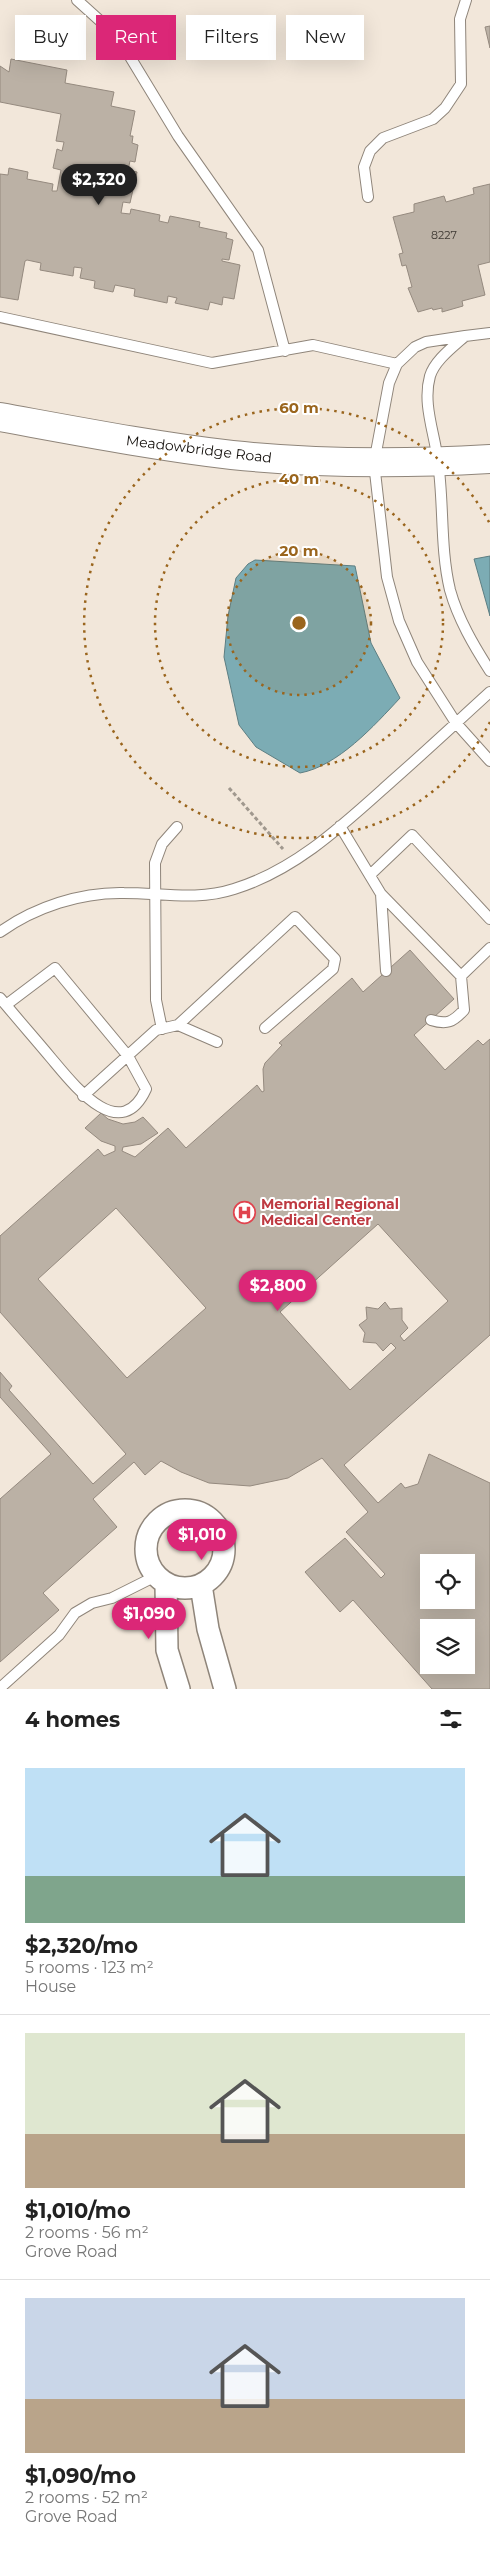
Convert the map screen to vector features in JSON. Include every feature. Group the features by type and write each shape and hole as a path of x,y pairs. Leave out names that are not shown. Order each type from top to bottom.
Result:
{"main road":[{"name":"Meadowbridge Road","path":"0,417 133,442 225,454 374,463 490,459"}],"street":[{"path":"186,1510 199,1513 210,1519 219,1529 224,1554 220,1567 212,1578 201,1585 190,1588 178,1588 161,1580 149,1565 146,1552 147,1539 153,1527 162,1518 173,1512 186,1510"},
{"path":"161,1580 167,1650 179,1689"},
{"path":"201,1585 208,1629 225,1689"}],"lane":[{"path":"78,0 118,37 178,136 258,250 285,350"},
{"path":"368,197 364,167 370,151 383,138 434,119 445,108 461,84 460,19 466,0"},
{"path":"0,317 212,363 313,344 397,364"},
{"path":"490,333 426,342 415,348 397,364 389,383 374,463 387,577 399,621 417,662 456,723 490,762"},
{"path":"465,336 442,358 431,373 426,392 439,462 444,540 450,590 469,638 490,671"},
{"path":"0,932 30,914 63,901 96,894 124,893 199,896 232,890 264,878 294,860 340,826 490,692"},
{"path":"340,826 381,894 461,976 464,1010 454,1021 443,1024 431,1020"},
{"path":"162,1029 156,1000 155,863 157,855 177,827"},
{"path":"370,875 412,835 490,919"},
{"path":"381,894 386,971"},
{"path":"83,1096 156,1030 178,1025 295,916 335,960 333,969 265,1028"},
{"path":"461,976 490,948"},
{"path":"55,968 128,1056 146,1089 139,1104 126,1111 108,1112 83,1096 3,1002 55,968"},
{"path":"178,1025 217,1042"},
{"path":"0,1688 59,1635 75,1613 92,1603 112,1598 161,1580"}],"path":[{"path":"229,788 294,860"}],"water":[{"path":"490,556 490,616 474,559"},
{"path":"255,560 355,566 371,643 400,698 379,721 341,754 314,769 300,773 256,747 239,725 224,657 228,616 236,578 248,564"}],"building":[{"path":"490,26 490,48 485,27"},
{"path":"11,59 67,70 65,83 114,92 111,106 135,111 130,136 133,136 132,143 138,145 135,162 130,161 128,170 137,172 130,203 123,202 121,213 130,214 131,209 160,215 159,221 168,223 170,216 200,222 199,227 227,233 226,238 233,240 229,260 222,259 222,261 240,265 234,299 223,297 222,305 210,302 208,310 175,303 177,298 168,296 167,303 134,296 135,289 115,285 113,292 94,288 95,281 80,278 82,268 74,267 73,276 40,270 41,263 27,260 25,261 18,300 0,297 0,174 8,175 9,168 28,172 27,179 53,184 52,191 57,191 61,170 53,168 57,149 62,151 64,142 56,141 61,114 0,102 0,66 9,72"},
{"path":"490,184 490,262 478,265 485,295 462,301 463,306 442,312 442,308 433,310 432,308 418,312 408,288 412,287 406,265 402,266 399,254 403,253 393,217 414,212 414,204 444,196 446,202 474,194 473,188"},
{"path":"410,950 454,999 414,1035 445,1070 478,1040 483,1045 490,1039 490,1335 344,1465 378,1503 401,1483 405,1488 418,1484 429,1454 490,1483 490,1689 432,1689 353,1600 340,1612 305,1572 345,1538 381,1578 385,1574 346,1532 368,1512 322,1458 288,1478 250,1486 209,1483 181,1472 161,1461 145,1475 134,1462 93,1499 117,1527 43,1593 59,1610 0,1662 0,1499 51,1454 0,1397 0,1372 12,1386 9,1390 93,1484 126,1454 0,1312 0,1236 98,1149 104,1156 115,1151 115,1146 101,1141 85,1128 101,1113 108,1119 123,1124 135,1122 143,1117 158,1133 141,1144 123,1147 122,1151 135,1157 168,1128 186,1148 257,1085 262,1092 264,1091 263,1069 265,1063 282,1045 279,1043 352,978 363,992","holes":["116,1208 206,1308 127,1378 38,1279","378,1224 448,1301 404,1341 400,1336 408,1328 402,1320 402,1308 390,1309 385,1302 378,1309 366,1307 367,1319 359,1325 365,1333 363,1342 376,1343 383,1351 391,1343 396,1348 350,1390 280,1312"]}],"place":[{"name":"Memorial Regional Medical Center","path":"245,1212"}]}
